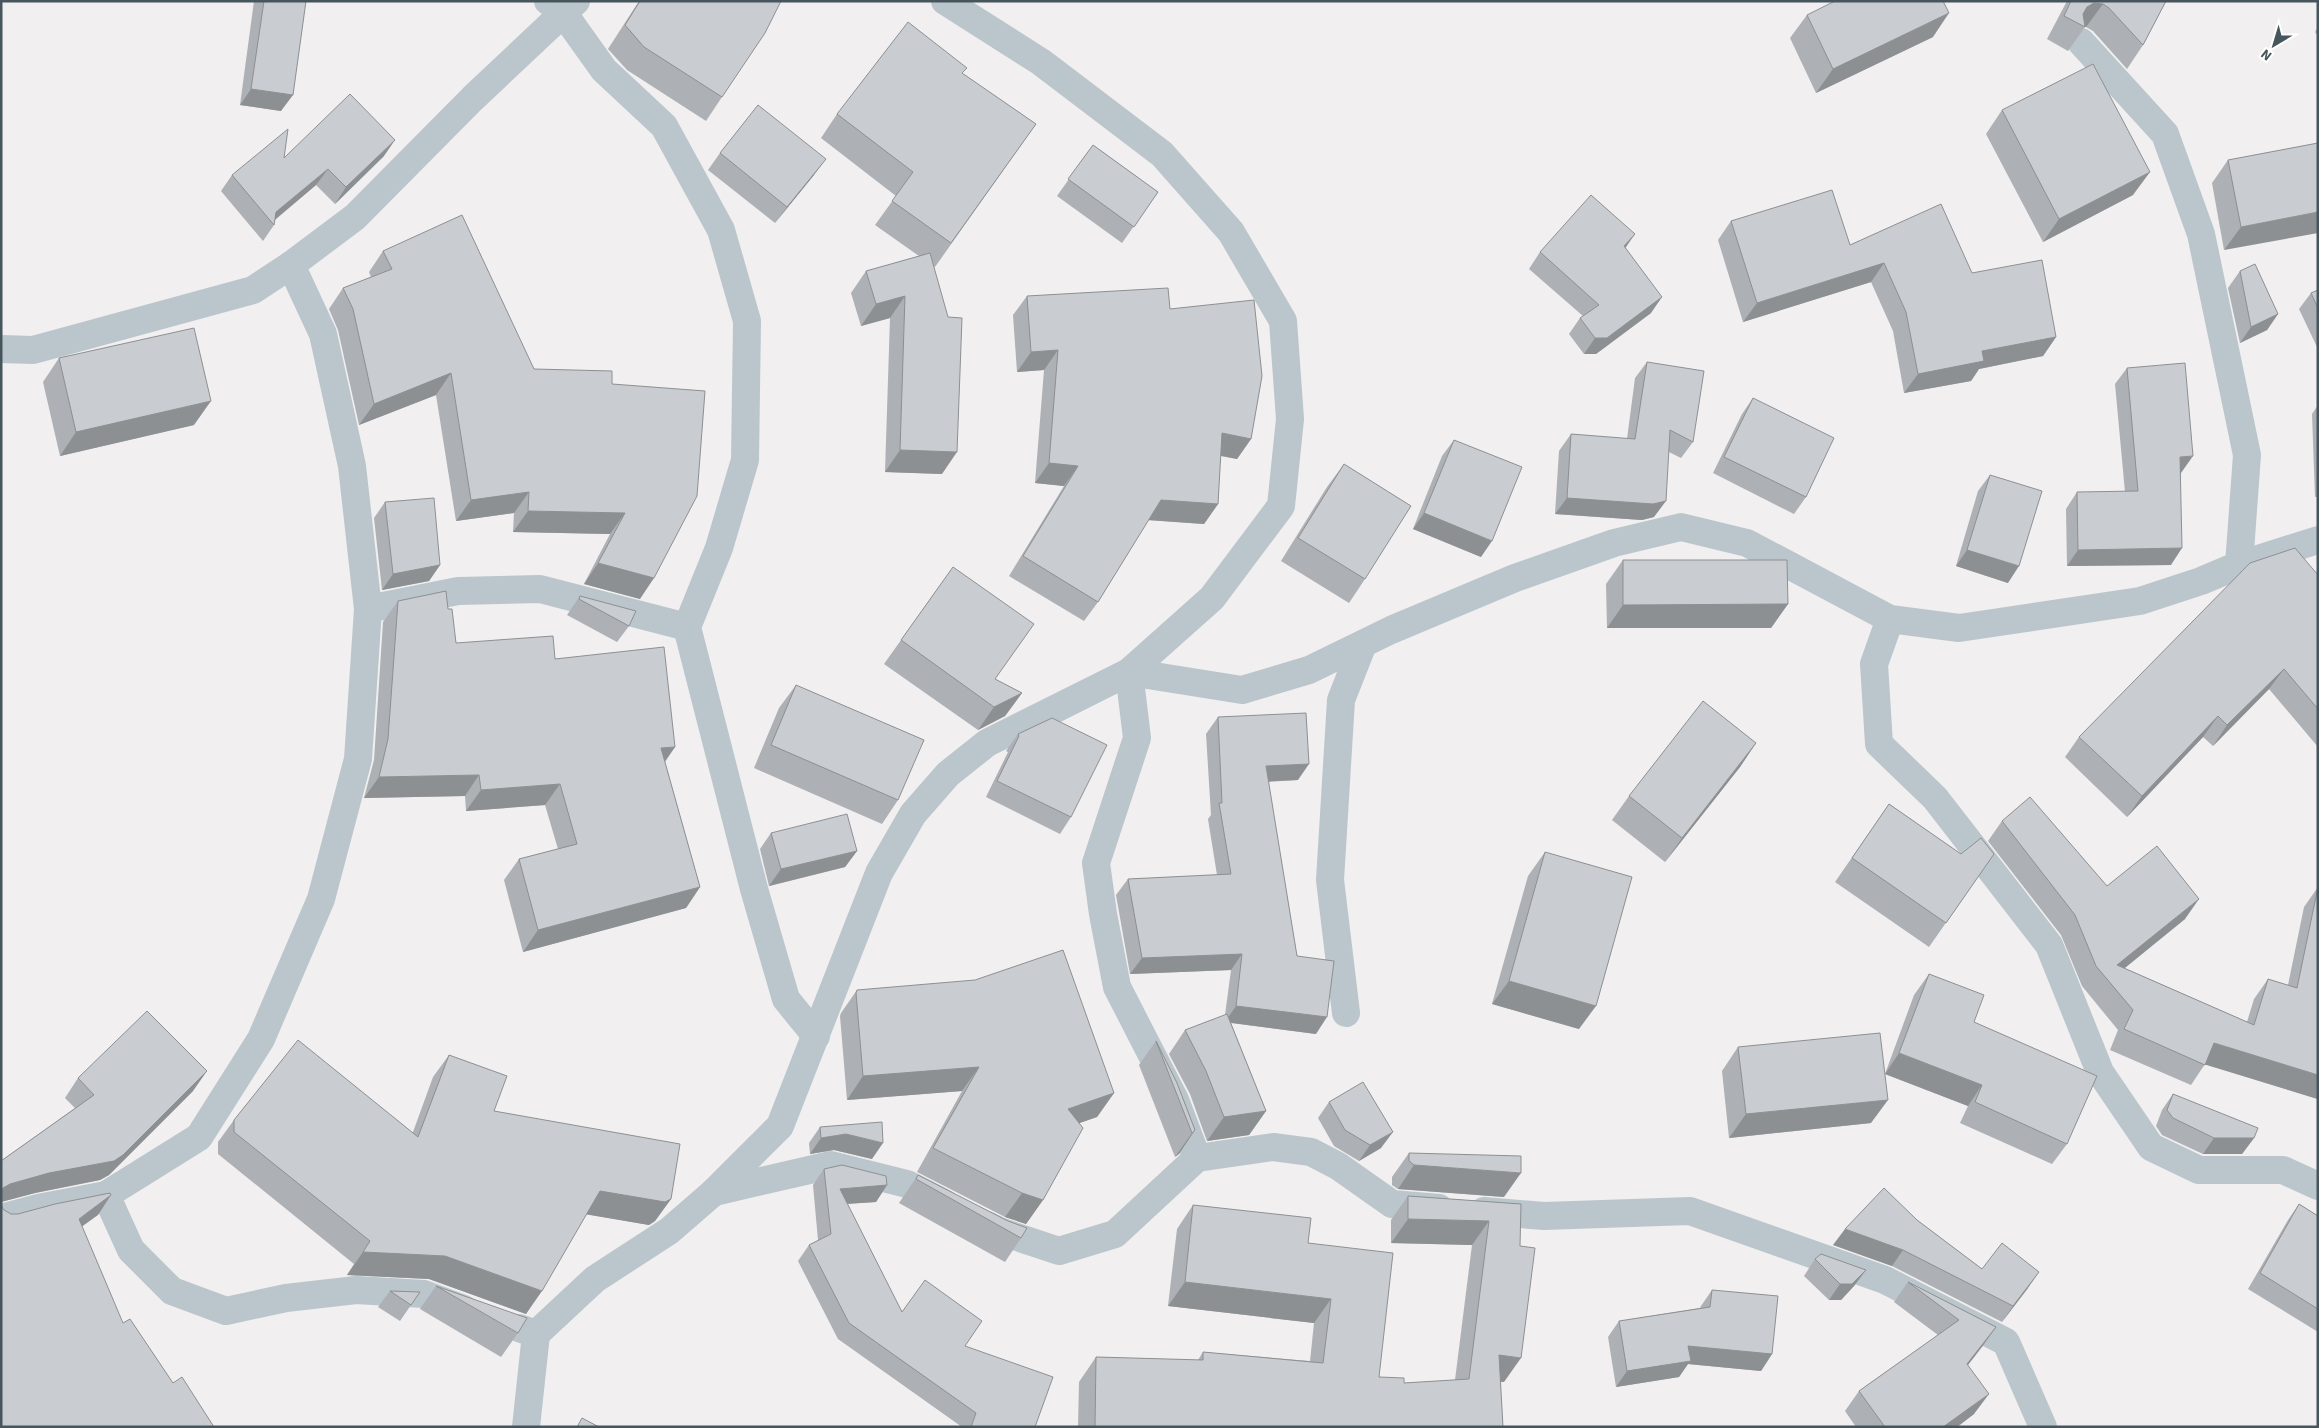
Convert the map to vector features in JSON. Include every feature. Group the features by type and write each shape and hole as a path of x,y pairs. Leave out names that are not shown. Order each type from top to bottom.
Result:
{"street":[{"path":"526,1427 536,1334 595,1279 669,1231 714,1192 780,1126 879,873 912,814 948,774 987,743 1129,672 1212,598 1281,506 1290,419 1283,321 1231,232 1162,154 1042,62 945,1"},
{"path":"1,349 33,350 253,290 292,265 355,217 563,5 604,70 664,126 722,230 747,320 745,460 719,548 687,627 754,889 786,999 816,1036"},
{"path":"2081,42 2166,134 2201,234 2248,455 2239,565"},
{"path":"1,1218 38,1208 106,1195 199,1138 261,1039 321,899 358,759 368,609 352,466 323,334 292,265"},
{"path":"1129,672 1242,690 1309,670 1363,644 1515,578 1614,543 1681,528 1747,543 1890,619 1959,628 2140,602 2200,582 2239,565 2318,540"},
{"path":"368,609 458,590 540,589 687,627"},
{"path":"1890,619 1874,664 1879,744 1935,798 2049,945 2100,1072 2151,1147 2199,1170 2283,1170 2318,1186"},
{"path":"1346,1013 1330,880 1341,700 1363,644"},
{"path":"1129,672 1137,738 1096,863 1117,987 1175,1100 1197,1158"},
{"path":"714,1192 831,1165 907,1184 1000,1232 1059,1250 1115,1234 1197,1158 1273,1147 1311,1152 1338,1166 1392,1204 1544,1216 1690,1211 1885,1280 2006,1342 2043,1427"},
{"path":"106,1195 131,1250 172,1291 226,1311 286,1298 356,1290 424,1294 536,1334"}],"building":[{"path":"264,1 306,1 293,95 251,89"},
{"path":"640,1 781,1 765,33 722,97 644,47 625,25"},
{"path":"1835,1 1943,1 1949,13 1833,69 1807,15"},
{"path":"2071,1 2166,1 2143,45 2109,8 2103,4 2094,3 2087,7 2083,14 2085,27 2064,16"},
{"path":"908,22 967,68 962,73 1036,124 951,243 892,201 913,172 837,114"},
{"path":"2093,64 2150,172 2059,219 2002,110"},
{"path":"350,94 395,140 346,187 328,169 276,212 274,225 232,175 288,129 284,158"},
{"path":"758,105 826,159 787,207 720,153"},
{"path":"2318,143 2318,212 2241,227 2228,160"},
{"path":"1093,145 1158,192 1134,227 1068,179"},
{"path":"1832,190 1850,245 1941,204 1972,273 2042,260 2056,337 1982,351 1984,361 1918,374 1906,312 1884,263 1757,303 1731,221"},
{"path":"1591,195 1635,234 1624,246 1662,297 1607,338 1595,338 1580,318 1599,305 1540,252"},
{"path":"462,215 534,369 612,371 612,384 705,391 697,496 654,578 598,563 625,513 528,511 529,492 471,500 451,373 374,404 353,309 343,288 392,269 383,251"},
{"path":"930,253 948,317 962,318 957,452 900,450 905,296 876,304 866,271"},
{"path":"2255,264 2278,314 2251,327 2240,271"},
{"path":"1168,288 1170,309 1254,300 1262,376 1251,439 1222,433 1218,504 1161,500 1098,602 1023,556 1078,466 1049,463 1058,350 1031,352 1027,296"},
{"path":"2318,290 2318,308 2311,293"},
{"path":"194,328 211,401 76,432 59,358"},
{"path":"1647,362 1704,371 1693,442 1670,430 1666,501 1653,504 1567,498 1571,434 1635,439"},
{"path":"2185,363 2193,456 2180,457 2182,548 2078,550 2077,492 2138,491 2127,368"},
{"path":"1753,398 1834,438 1806,497 1724,457"},
{"path":"1454,440 1522,467 1492,541 1424,513"},
{"path":"1344,464 1411,506 1365,579 1298,538"},
{"path":"1990,475 2042,491 2019,566 1967,550"},
{"path":"434,498 440,565 393,574 385,502"},
{"path":"2295,548 2318,575 2318,709 2284,669 2227,725 2218,716 2142,796 2079,737 2250,563"},
{"path":"1623,560 1787,560 1788,604 1623,605"},
{"path":"953,567 1034,624 995,679 1022,693 994,707 901,640"},
{"path":"446,591 448,609 452,609 456,643 553,636 555,659 664,647 675,747 661,748 700,887 538,930 519,859 577,844 560,784 481,790 479,775 379,777 388,739 398,601"},
{"path":"580,596 636,611 629,626 579,599"},
{"path":"796,685 924,740 898,800 771,745"},
{"path":"1703,701 1756,743 1682,838 1629,796"},
{"path":"1306,713 1309,764 1266,766 1297,956 1334,961 1327,1017 1236,1006 1242,954 1142,958 1128,879 1231,874 1219,803 1222,803 1218,717"},
{"path":"1052,718 1107,745 1071,817 997,781 1019,736 1018,734"},
{"path":"2030,797 2107,886 2157,846 2199,899 2117,965 2254,1025 2268,979 2297,988 2318,887 2318,1075 2214,1043 2205,1065 2124,1029 2133,1010 2096,966 2075,915 2002,821"},
{"path":"1889,804 1961,854 1981,838 1994,854 1946,923 1852,858"},
{"path":"847,814 857,851 781,869 771,833"},
{"path":"1545,852 1632,877 1596,1006 1509,981"},
{"path":"1063,950 1114,1093 1068,1109 1083,1128 1043,1200 1022,1193 933,1148 979,1067 863,1076 856,993 857,990 975,980"},
{"path":"1929,974 1984,995 1974,1022 2097,1076 2067,1144 1975,1102 1982,1085 1899,1053"},
{"path":"147,1011 207,1071 123,1155 114,1161 49,1173 10,1184 3,1188 1,1192 1,1161 94,1095 78,1078"},
{"path":"1227,1014 1266,1111 1224,1117 1206,1071 1185,1030"},
{"path":"1880,1033 1888,1100 1746,1114 1738,1047"},
{"path":"298,1040 418,1137 449,1055 507,1076 494,1111 680,1144 671,1199 665,1202 600,1191 542,1291 445,1256 363,1252 370,1241 234,1132 234,1120"},
{"path":"1156,1041 1177,1083 1195,1130 1192,1133"},
{"path":"1363,1082 1393,1132 1370,1145 1345,1130 1329,1102"},
{"path":"2173,1094 2258,1128 2254,1138 2214,1138 2173,1118 2167,1110"},
{"path":"882,1122 883,1143 846,1134 821,1138 820,1127"},
{"path":"1409,1153 1521,1156 1521,1173 1414,1165 1409,1161"},
{"path":"842,1165 886,1176 887,1185 840,1189 902,1312 925,1280 982,1321 965,1346 1053,1377 1035,1427 971,1427 976,1413 849,1323 809,1245 831,1234 824,1169"},
{"path":"918,1175 1008,1221 1027,1228 1021,1238 916,1179"},
{"path":"1884,1188 1917,1220 1982,1269 2002,1243 2039,1272 2013,1306 1903,1250 1845,1229"},
{"path":"110,1193 111,1195 79,1219 123,1323 130,1319 173,1383 182,1377 214,1427 1,1427 1,1205 4,1210 11,1214 18,1214 55,1204"},
{"path":"1408,1196 1521,1204 1520,1246 1535,1248 1521,1358 1499,1355 1503,1427 1095,1427 1096,1357 1203,1360 1203,1352 1323,1363 1331,1299 1185,1282 1193,1205 1311,1218 1308,1243 1393,1253 1379,1377 1404,1378 1404,1383 1469,1379 1489,1221 1408,1219"},
{"path":"2299,1204 2318,1216 2318,1309 2260,1273"},
{"path":"1821,1254 1866,1270 1852,1284 1840,1284 1815,1259"},
{"path":"1908,1282 1996,1327 1967,1364 1989,1394 1943,1427 1885,1427 1859,1391 1959,1320"},
{"path":"436,1286 527,1318 518,1333"},
{"path":"1712,1290 1778,1296 1772,1354 1688,1346 1691,1361 1627,1371 1619,1321 1710,1307"},
{"path":"390,1291 420,1292 411,1305"},
{"path":"582,1418 599,1427 577,1427"}]}
